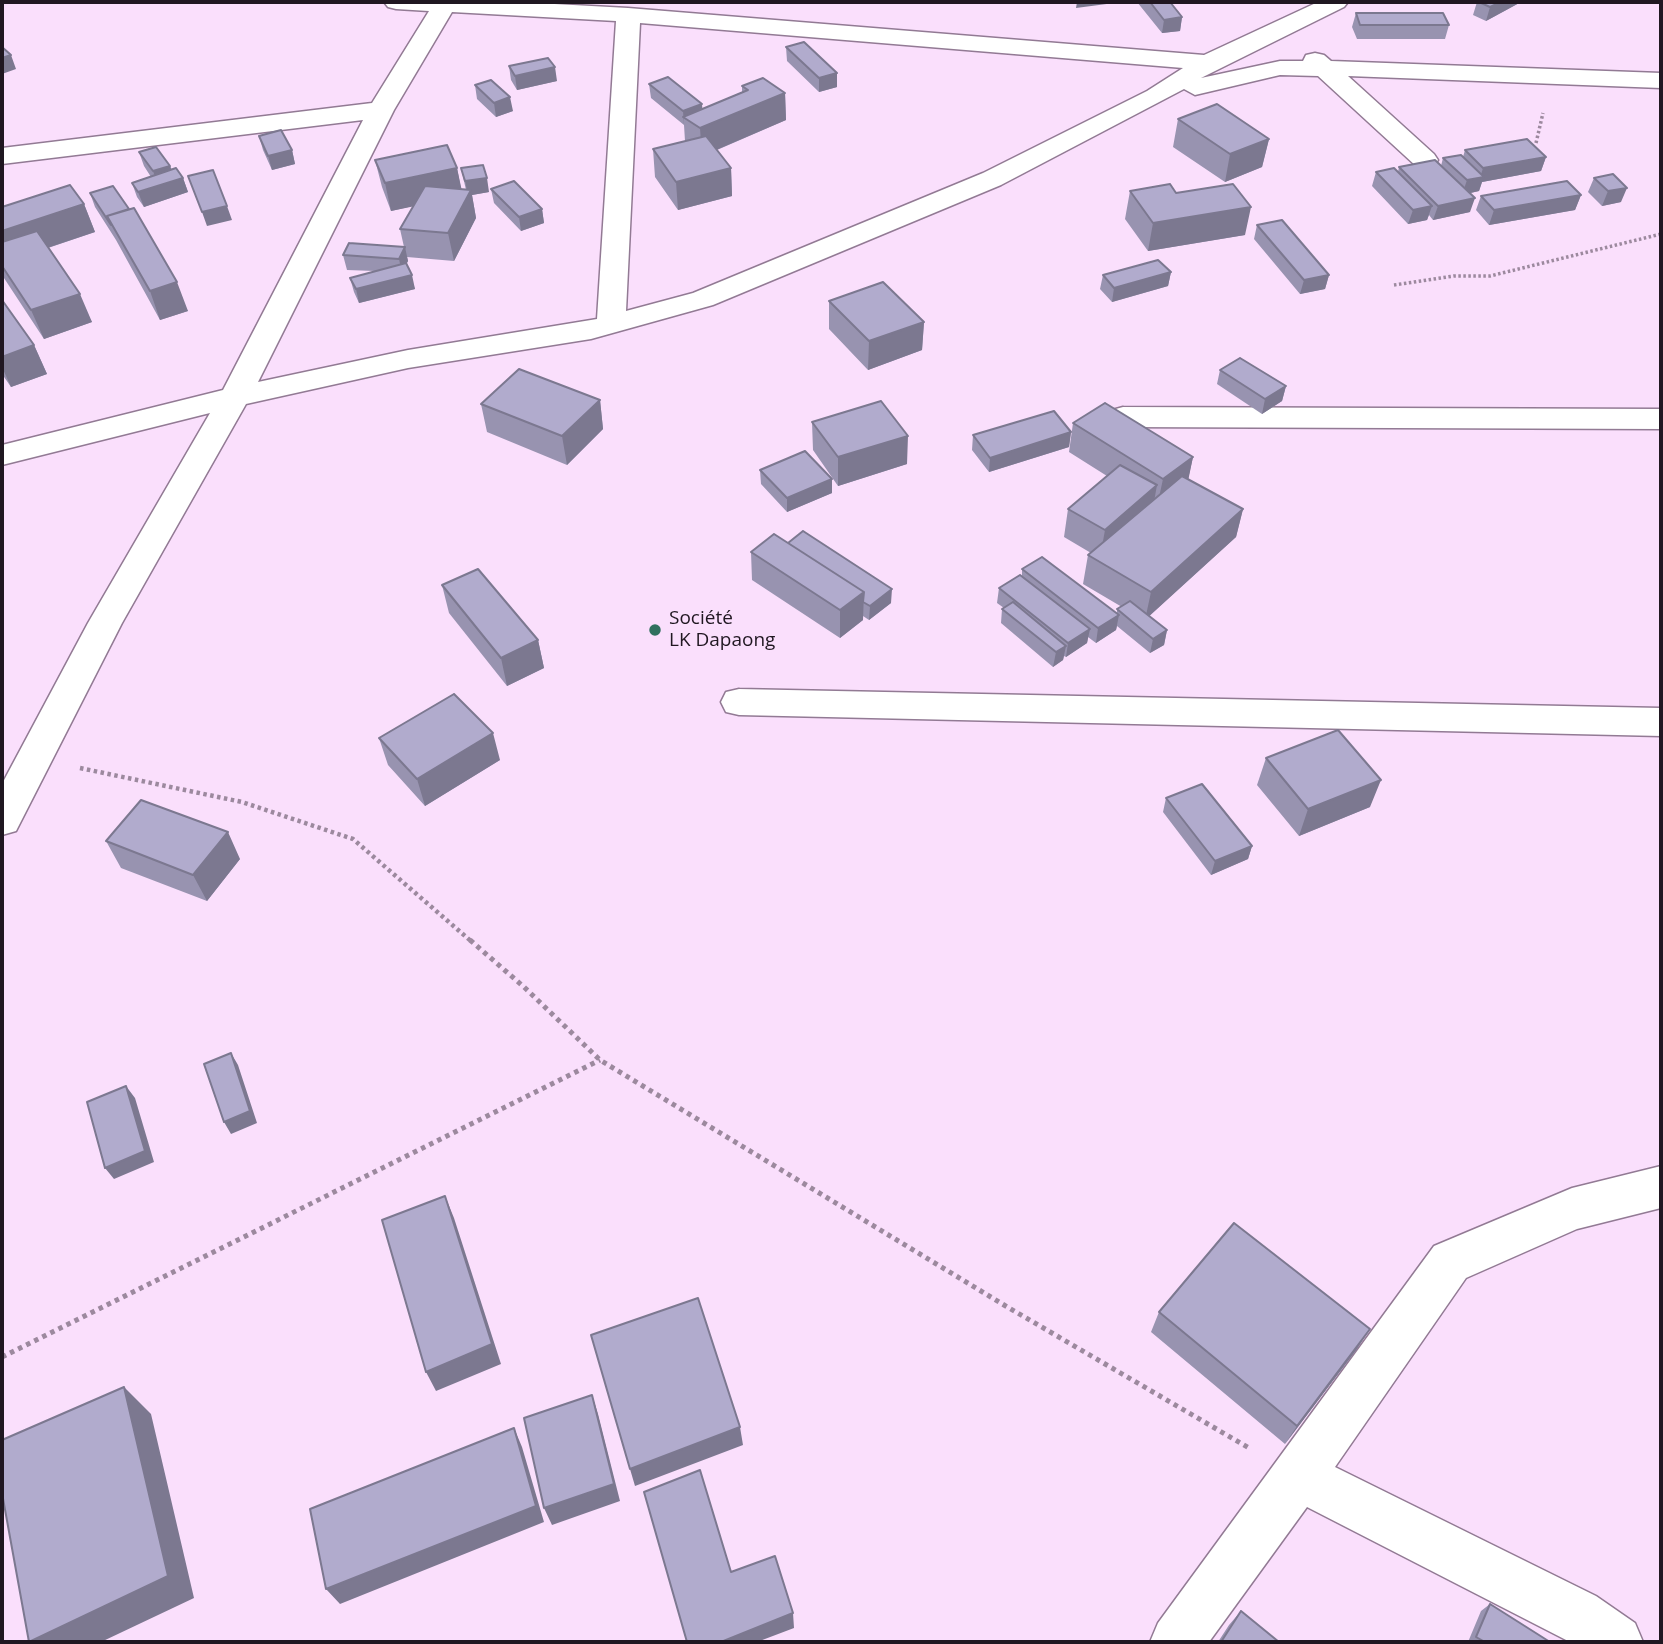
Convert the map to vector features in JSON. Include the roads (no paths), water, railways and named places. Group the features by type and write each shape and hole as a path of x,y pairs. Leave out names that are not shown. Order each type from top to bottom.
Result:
{"street":[{"path":"396,2 628,15 1209,63"},
{"path":"2,820 105,623 235,397 381,110 445,3"},
{"path":"2,455 235,397 408,359 591,330 704,299 992,179 1156,96 1209,63 1284,29 1320,5"},
{"path":"611,325 628,15"},
{"path":"1284,29 1425,160"},
{"path":"1156,96 1280,68 1417,70 1661,81"},
{"path":"2,156 381,110"},
{"path":"1122,417 1661,419"},
{"path":"739,702 1661,722"},
{"path":"1177,1642 1299,1476 1450,1262 1572,1209 1661,1187"},
{"path":"1299,1476 1577,1615 1616,1642"}],"place":[{"name":"Société LK Dapaong","path":"655,630"}]}
